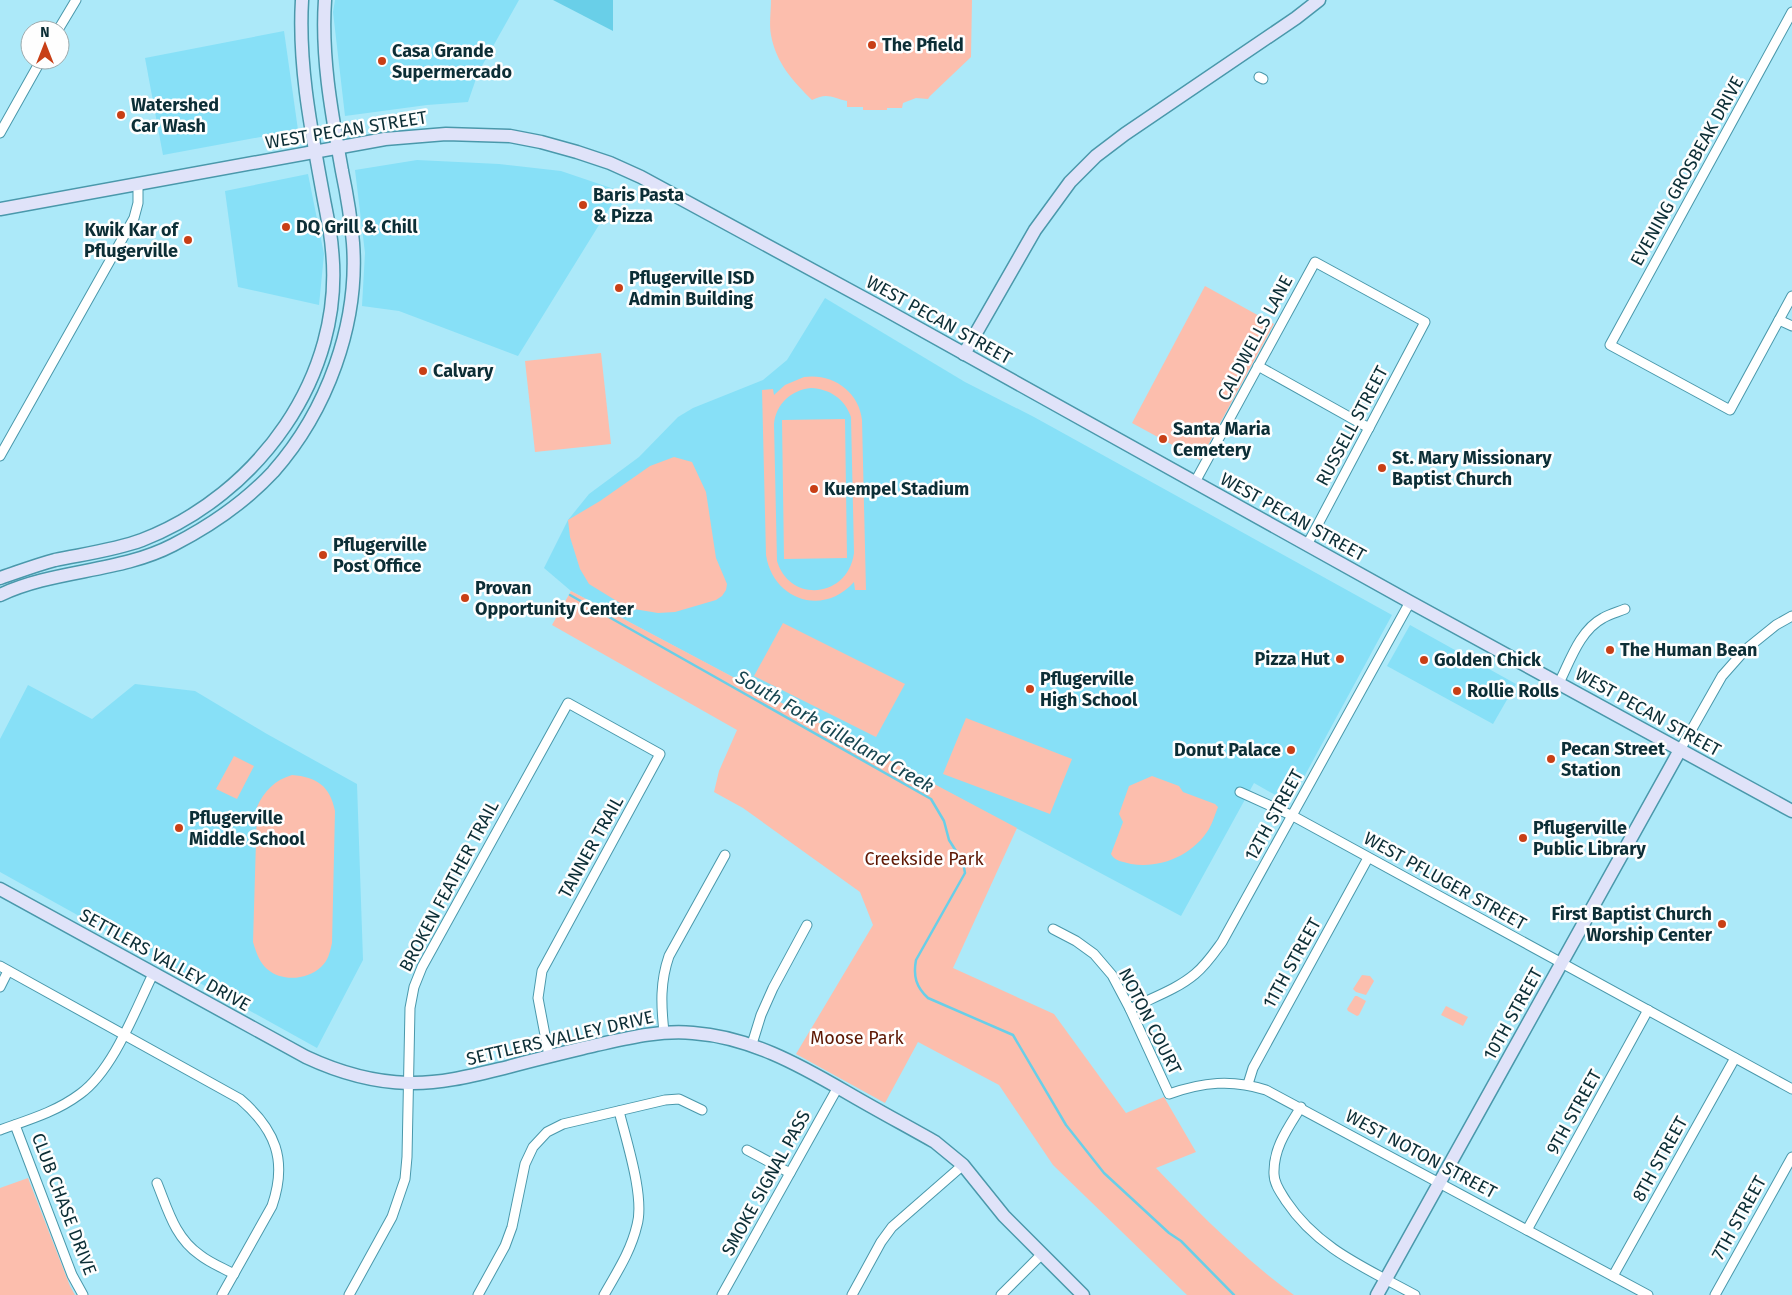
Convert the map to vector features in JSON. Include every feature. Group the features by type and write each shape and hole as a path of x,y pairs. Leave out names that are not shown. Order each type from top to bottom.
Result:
{"main road":[{"path":"0,578 54,561 140,541 194,515 220,496 260,460 282,432 304,394 323,345 334,281 332,249 305,87 302,49 302,0"},
{"path":"0,595 34,583 126,562 170,547 198,532 227,512 272,472 294,444 321,399 342,343 351,300 354,263 353,242 328,86 324,47 325,0"},
{"path":"964,354 1035,230 1070,182 1096,156 1319,0"},
{"name":"WEST PECAN STREET","path":"0,209 385,139 422,134 510,136 541,142 596,158 641,177 1792,811"},
{"path":"332,300 351,300"},
{"path":"260,460 272,472"},
{"path":"163,531 170,547"},
{"path":"92,553 94,570"},
{"name":"10TH STREET","path":"1377,1295 1680,750"},
{"name":"SETTLERS VALLEY DRIVE","path":"0,889 306,1057 328,1068 372,1079 408,1083 437,1082 467,1077 623,1039 664,1032 717,1035 752,1044 775,1053 935,1142 963,1164 1004,1216 1083,1295"}],"street":[{"path":"64,20 76,0"},
{"name":"EVENING GROSBEAK DRIVE","path":"1779,320 1730,410 1610,345 1792,12"},
{"path":"0,133 35,70"},
{"path":"0,456 134,218 138,204 138,184"},
{"name":"RUSSELL STREET","path":"1307,545 1425,322 1314,262"},
{"name":"CALDWELLS LANE","path":"1196,482 1314,262"},
{"path":"1792,296 1779,320 1792,326"},
{"path":"1258,366 1369,428"},
{"name":"12TH STREET","path":"1130,1009 1177,986 1195,974 1209,960 1222,942 1410,602"},
{"path":"1559,683 1583,636 1591,626 1603,618 1625,609"},
{"path":"1680,750 1722,676 1745,650 1792,616"},
{"name":"TANNER TRAIL","path":"549,1056 538,998 542,971 660,754 568,703"},
{"name":"BROKEN FEATHER TRAIL","path":"350,1295 392,1217 405,1179 410,1008 417,977 568,703"},
{"name":"WEST PFLUGER STREET","path":"1240,792 1293,816 1792,1089"},
{"path":"664,1032 661,991 665,967 669,956 725,855"},
{"name":"11TH STREET","path":"1248,1084 1253,1068 1368,858"},
{"path":"752,1044 761,1014 772,988 807,925"},
{"name":"NOTON COURT","path":"1053,929 1076,940 1094,954 1112,976 1130,1009 1169,1094"},
{"path":"0,987 4,968 240,1099 266,1125 274,1142 279,1169 276,1194 272,1206 222,1295"},
{"path":"0,1130 65,1104 91,1085 107,1066 153,974"},
{"name":"9TH STREET","path":"1527,1230 1648,1010"},
{"name":"8TH STREET","path":"1613,1276 1735,1058"},
{"name":"WEST NOTON STREET","path":"1169,1094 1187,1087 1208,1083 1248,1084 1266,1090 1301,1107 1648,1295"},
{"name":"SMOKE SIGNAL PASS","path":"722,1295 838,1087"},
{"path":"478,1295 505,1246 512,1227 525,1164 533,1147 547,1132 563,1124 665,1100 679,1099 702,1110"},
{"path":"1301,1107 1282,1137 1276,1153 1274,1175 1278,1189 1297,1217 1333,1250 1415,1295"},
{"path":"604,1295 629,1252 638,1223 638,1187 619,1110"},
{"name":"CLUB CHASE DRIVE","path":"15,1125 72,1275 83,1295"},
{"path":"747,1150 790,1174"},
{"name":"7TH STREET","path":"1715,1295 1792,1157"},
{"path":"852,1295 881,1242 892,1227 963,1164"},
{"path":"157,1183 177,1232 186,1244 201,1256 234,1274"},
{"path":"1001,1295 1042,1254"}],"shaded area":[{"path":"335,0 519,0 478,73 468,102 427,105 345,116 333,12"},
{"path":"553,0 613,0 613,31"},
{"path":"284,31 298,130 163,155 145,58"},
{"path":"417,160 499,164 561,171 620,191 518,356 399,311 362,306 365,253 355,170"},
{"path":"308,174 324,254 319,305 238,287 225,191"},
{"name":"Pflugerville High School","path":"825,298 965,382 1034,417 1392,615 1291,801 1286,801 1254,783 1181,916 571,591 544,568 568,520 589,494 639,457 678,417 693,408 763,380 787,360"},
{"path":"1410,625 1516,684 1493,724 1387,666"},
{"name":"Pflugerville Middle School","path":"135,684 195,691 357,784 363,960 317,1048 0,872 0,739 28,685 92,719"}],"green space":[{"name":"The Pfield","path":"771,0 972,0 971,57 928,99 916,98 903,103 902,108 863,110 863,107 847,107 847,101 830,96 822,96 812,100 786,71 773,45 770,31"},
{"path":"1205,286 1274,324 1200,460 1132,423"},
{"path":"601,353 611,444 535,452 525,361"},
{"path":"804,377 824,378 834,381 850,393 856,400 860,410 862,420 866,590 855,590 854,582 842,593 828,599 814,601 789,593 778,583 771,571 766,555 762,390 773,389 774,395 785,385","holes":["804,389 824,390 841,400 851,417 854,553 850,568 841,579 830,587 818,590 805,589 794,584 784,575 777,561 774,424 781,404 791,395"]},
{"name":"Kuempel Stadium","path":"845,419 847,558 784,559 782,420"},
{"path":"674,457 692,462 706,492 716,558 727,584 726,590 716,600 675,612 658,613 628,608 589,584 580,569 570,537 568,520 600,501 650,466"},
{"name":"Creekside Park","path":"571,591 1017,828 953,968 1054,1014 1126,1113 1164,1097 1196,1152 1156,1168 1240,1251 1294,1295 1187,1295 1053,1165 999,1085 918,1042 885,1103 796,1054 873,925 860,892 743,808 714,792 719,771 737,730 552,625"},
{"path":"783,623 905,684 876,737 754,676"},
{"path":"966,718 1072,759 1050,814 943,774"},
{"path":"234,756 254,766 237,799 216,789"},
{"path":"292,775 309,778 321,784 333,802 335,811 332,943 327,959 321,967 309,975 287,978 273,973 264,966 253,942 257,807 271,787 280,780"},
{"path":"1152,776 1179,786 1183,792 1215,804 1218,807 1213,821 1209,829 1194,846 1175,858 1165,862 1142,865 1120,861 1111,854 1123,822 1119,814 1129,786"},
{"path":"1362,975 1370,976 1374,981 1366,995 1353,989"},
{"path":"1355,996 1366,1001 1357,1016 1347,1009"},
{"path":"1446,1006 1468,1017 1463,1026 1441,1015"},
{"path":"28,1178 75,1295 0,1295 0,1188"}],"waterway":[{"name":"South Fork Gilleland Creek","path":"570,595 931,799 944,821 949,840 963,862 965,873 916,960 915,976 921,990 928,998 1013,1035 1066,1125 1104,1173 1169,1233 1181,1241 1234,1295"}],"place":[{"name":"The Pfield","path":"872,45"},
{"name":"Casa Grande Supermercado","path":"382,61"},
{"name":"Watershed Car Wash","path":"121,115"},
{"name":"Baris Pasta & Pizza","path":"583,205"},
{"name":"DQ Grill & Chill","path":"286,227"},
{"name":"Kwik Kar of Pflugerville","path":"188,240"},
{"name":"Pflugerville ISD Admin Building","path":"619,288"},
{"name":"Calvary","path":"423,371"},
{"name":"Santa Maria Cemetery","path":"1163,439"},
{"name":"St. Mary Missionary Baptist Church","path":"1382,468"},
{"name":"Kuempel Stadium","path":"814,489"},
{"name":"Pflugerville Post Office","path":"323,555"},
{"name":"Provan Opportunity Center","path":"465,598"},
{"name":"The Human Bean","path":"1610,650"},
{"name":"Pizza Hut","path":"1340,659"},
{"name":"Golden Chick","path":"1424,660"},
{"name":"Pflugerville High School","path":"1030,689"},
{"name":"Rollie Rolls","path":"1457,691"},
{"name":"Donut Palace","path":"1291,750"},
{"name":"Pecan Street Station","path":"1551,759"},
{"name":"Pflugerville Middle School","path":"179,828"},
{"name":"Pflugerville Public Library","path":"1523,838"},
{"name":"First Baptist Church Worship Center","path":"1722,924"}],"park label":[{"name":"Moose Park","path":"857,1038"}]}
